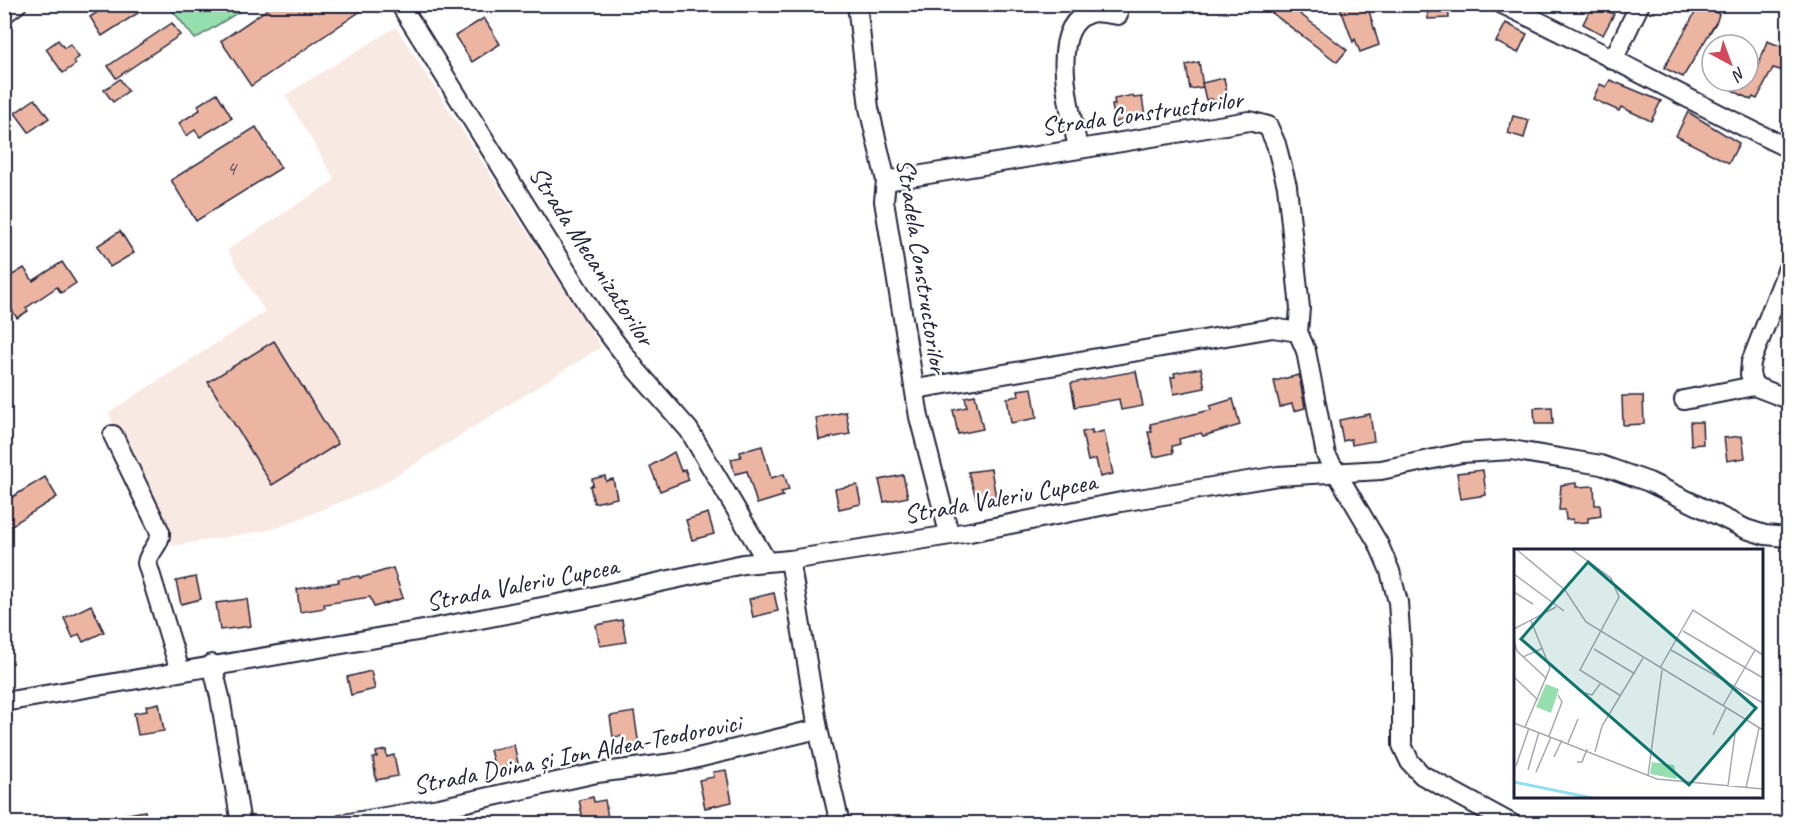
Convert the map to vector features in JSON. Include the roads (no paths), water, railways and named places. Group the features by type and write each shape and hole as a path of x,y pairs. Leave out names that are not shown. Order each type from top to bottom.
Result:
{"street":[{"path":"4,14 17,4"},
{"name":"Strada Mecanizatorilor","path":"400,4 592,312 688,430 766,560"},
{"name":"Stradela Constructorilor","path":"857,4 868,108 886,181 884,201 919,417 949,533"},
{"path":"1502,4 1701,107 1788,148"},
{"path":"1613,60 1640,4"},
{"path":"1078,148 1063,49 1066,38 1078,20 1090,13 1118,15"},
{"name":"Strada Constructorilor","path":"886,181 1249,121 1268,126 1276,144 1287,186 1300,308 1298,332 1306,351 1326,454 1334,471 1358,507 1390,571 1398,602 1402,660 1402,745 1410,762 1422,775 1512,824"},
{"path":"1754,386 1750,374 1751,362 1788,268"},
{"path":"916,390 1273,328 1298,332"},
{"path":"1684,400 1754,386 1788,399"},
{"path":"113,435 160,532 161,539 149,555 147,563 180,671"},
{"name":"Strada Valeriu Cupcea","path":"4,702 212,664 440,627 766,560 790,560 949,533 970,532 1121,502 1278,476 1381,470 1462,453 1488,450 1566,458 1628,473 1746,529 1765,535 1788,537"},
{"path":"790,560 818,729 840,824"},
{"path":"212,664 220,697 241,824"},
{"name":"Strada Doina și Ion Aldea-Teodorovici","path":"344,824 439,808 597,773 681,762 818,729"}]}
